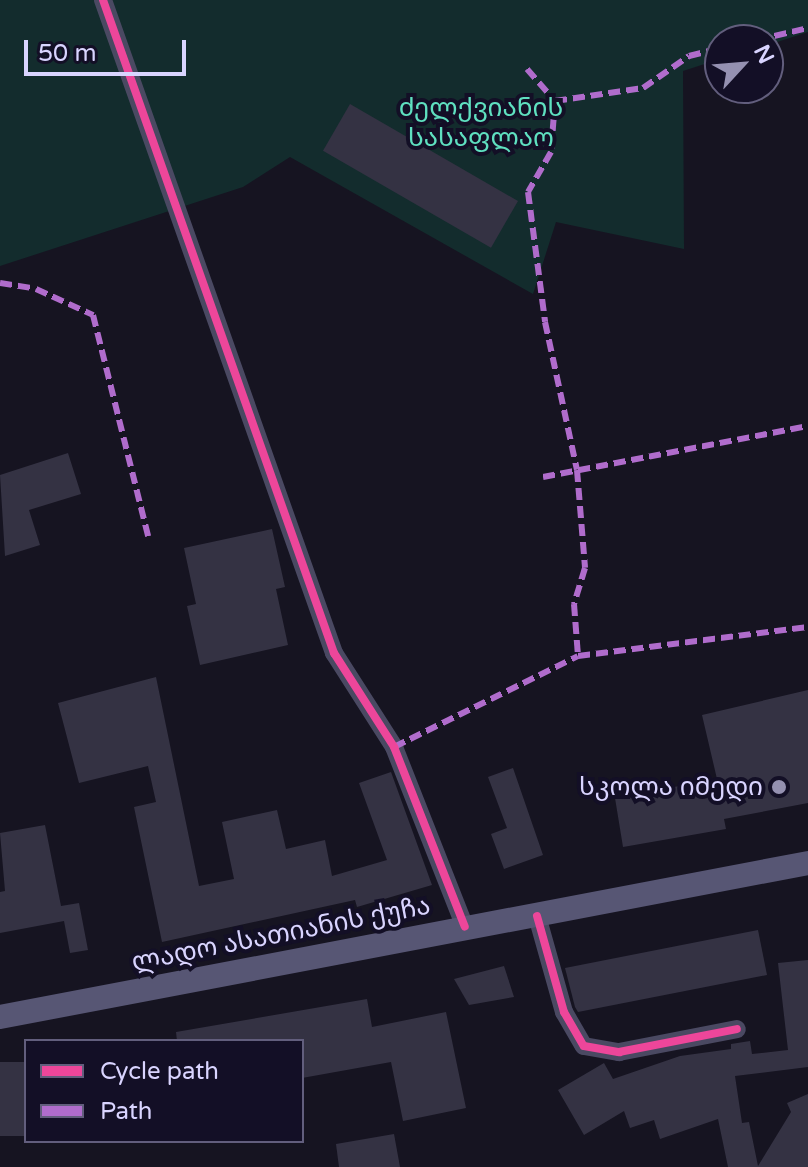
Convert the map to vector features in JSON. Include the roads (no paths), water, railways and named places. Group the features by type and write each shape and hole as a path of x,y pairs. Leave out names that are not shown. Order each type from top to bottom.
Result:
{"main road":[{"name":"ლადო ასათიანის ქუჩა","path":"0,1017 808,863"}],"street":[{"path":"103,0 334,653 394,747 465,927"},
{"path":"537,916 564,1012 584,1046 619,1052 737,1029"}],"place":[{"name":"სკოლა იმედი","path":"779,787"}],"park label":[{"name":"ძელქვიანის სასაფლაო","path":"481,123"}]}
